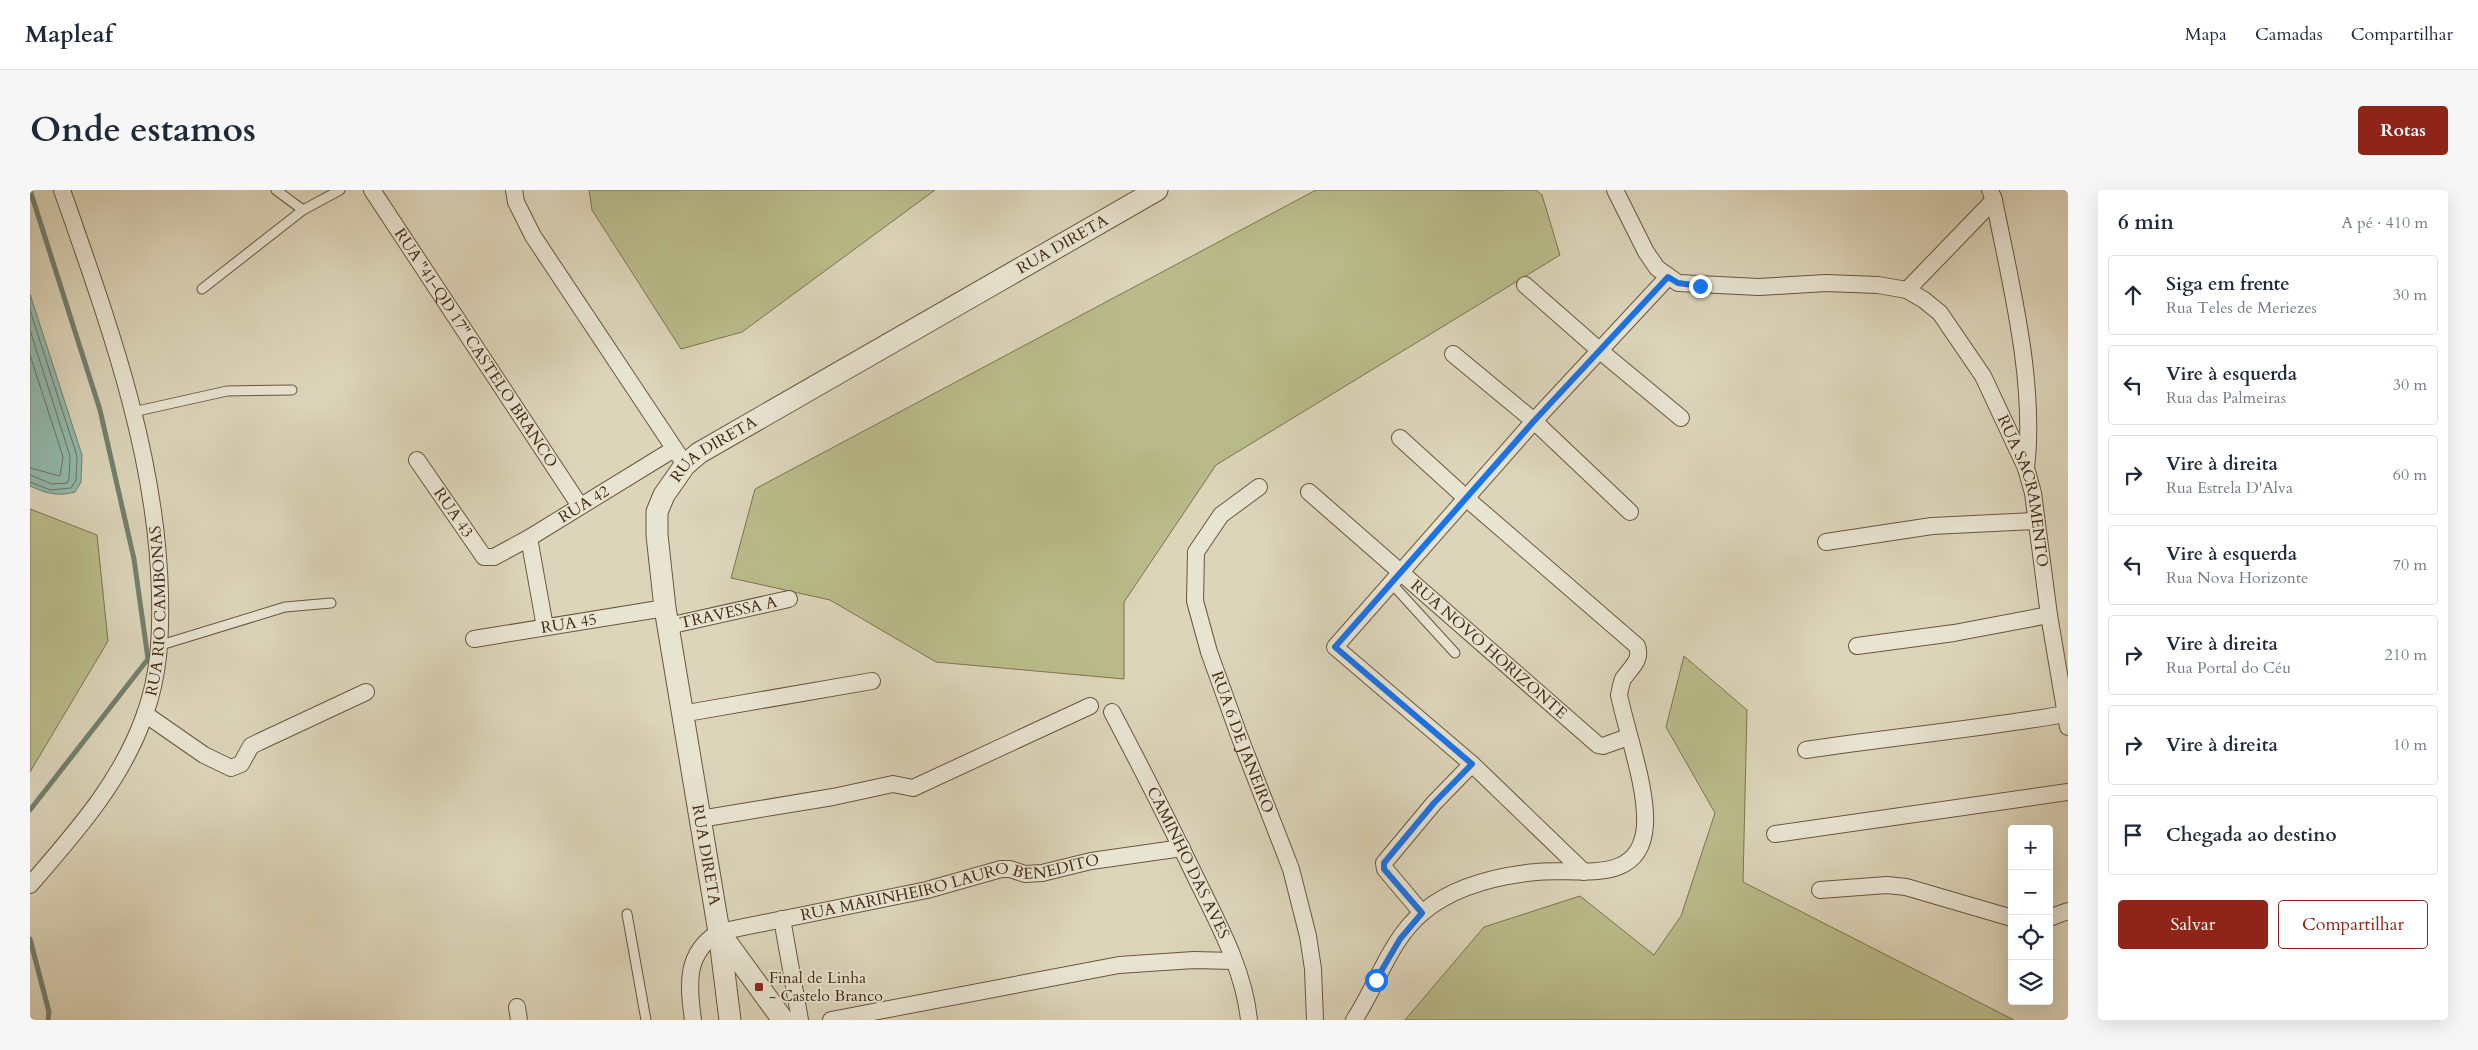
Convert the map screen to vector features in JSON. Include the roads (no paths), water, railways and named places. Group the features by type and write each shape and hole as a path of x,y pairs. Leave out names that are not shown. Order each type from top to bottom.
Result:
{"street":[{"name":"RUA RIO CAMBONAS","path":"34,881 103,797 124,761 145,714 156,678 161,644 159,555 148,473 116,349 62,190"},
{"name":"RUA \"41-QD 17\" CASTELO BRANCO","path":"372,190 580,506"},
{"path":"514,190 516,202 534,236 680,457"},
{"name":"RUA DIRETA","path":"730,1020 719,932 666,617 657,535 658,512 680,457 699,453 1157,190"},
{"path":"1615,190 1646,252 1668,277 1678,283 1700,286 1759,287 1853,282 1906,290 1992,195"},
{"path":"1992,195 2012,291 2027,396 2029,427 2026,468"},
{"path":"1584,872 1472,764 1335,647 1534,421 1598,350 1668,277"},
{"path":"1525,285 1598,350 1680,418"},
{"name":"RUA SACRAMENTO","path":"1906,290 1924,300 1940,313 1970,354 1983,376 2026,468 2033,493 2049,615 2067,721"},
{"path":"1453,354 1534,421 1630,512"},
{"path":"1354,1020 1400,939 1422,913 1445,897 1490,880 1537,872 1595,873 1623,865 1641,845 1645,824 1640,784 1619,695 1622,681 1638,660 1640,653 1631,638 1466,498 1400,438"},
{"name":"RUA 42","path":"494,557 529,538 580,506 680,457"},
{"name":"RUA 43","path":"417,460 484,557 494,557"},
{"name":"RUA 6 DE JANEIRO","path":"1259,487 1221,515 1196,552 1195,601 1216,669 1291,869 1301,905 1313,969 1315,1020"},
{"name":"RUA NOVO HORIZONTE","path":"1309,492 1397,578 1598,746 1628,737"},
{"path":"1826,542 1932,526 2036,521"},
{"path":"529,538 545,627"},
{"name":"TRAVESSA A","path":"666,617 789,599"},
{"path":"1857,646 1963,632 2049,615"},
{"name":"RUA 45","path":"474,639 545,627 666,617"},
{"path":"681,714 872,681"},
{"path":"145,714 204,755 231,768 241,764 251,746 366,692"},
{"path":"700,819 833,797 893,784 913,788 1090,706"},
{"name":"CAMINHO DAS AVES","path":"1112,712 1217,920 1242,984 1249,1020"},
{"path":"1806,750 1881,738 2013,724 2067,721"},
{"path":"1422,913 1384,869 1384,863 1434,803 1472,764"},
{"path":"1775,834 2068,792"},
{"name":"RUA MARINHEIRO LAURO BENEDITO","path":"719,932 927,890 1001,869 1010,868 1025,874 1042,873 1091,861 1182,848"},
{"path":"1820,890 1887,885 1921,892 2008,917"},
{"path":"2053,916 2068,910"},
{"path":"782,919 800,1020"},
{"path":"693,1020 690,984 694,957 704,942 719,932"},
{"name":"RUA DIRETA","path":"719,932 783,1020"},
{"path":"831,1020 1119,965 1194,960 1233,961"}],"lane":[{"path":"276,190 303,210"},
{"path":"202,288 303,210 340,190"},
{"path":"133,412 227,391 292,390"},
{"path":"1397,578 1455,653"},
{"path":"161,644 285,607 331,602"},
{"path":"627,914 646,1020"}],"water":[{"path":"30,294 82,455 81,482 75,492 52,494 30,486"}],"waterway":[{"path":"30,190 100,410 134,559 148,659 30,810"},
{"path":"30,939 49,1012 48,1020"}],"place":[{"name":"Final de Linha - Castelo Branco","path":"759,987"}]}
